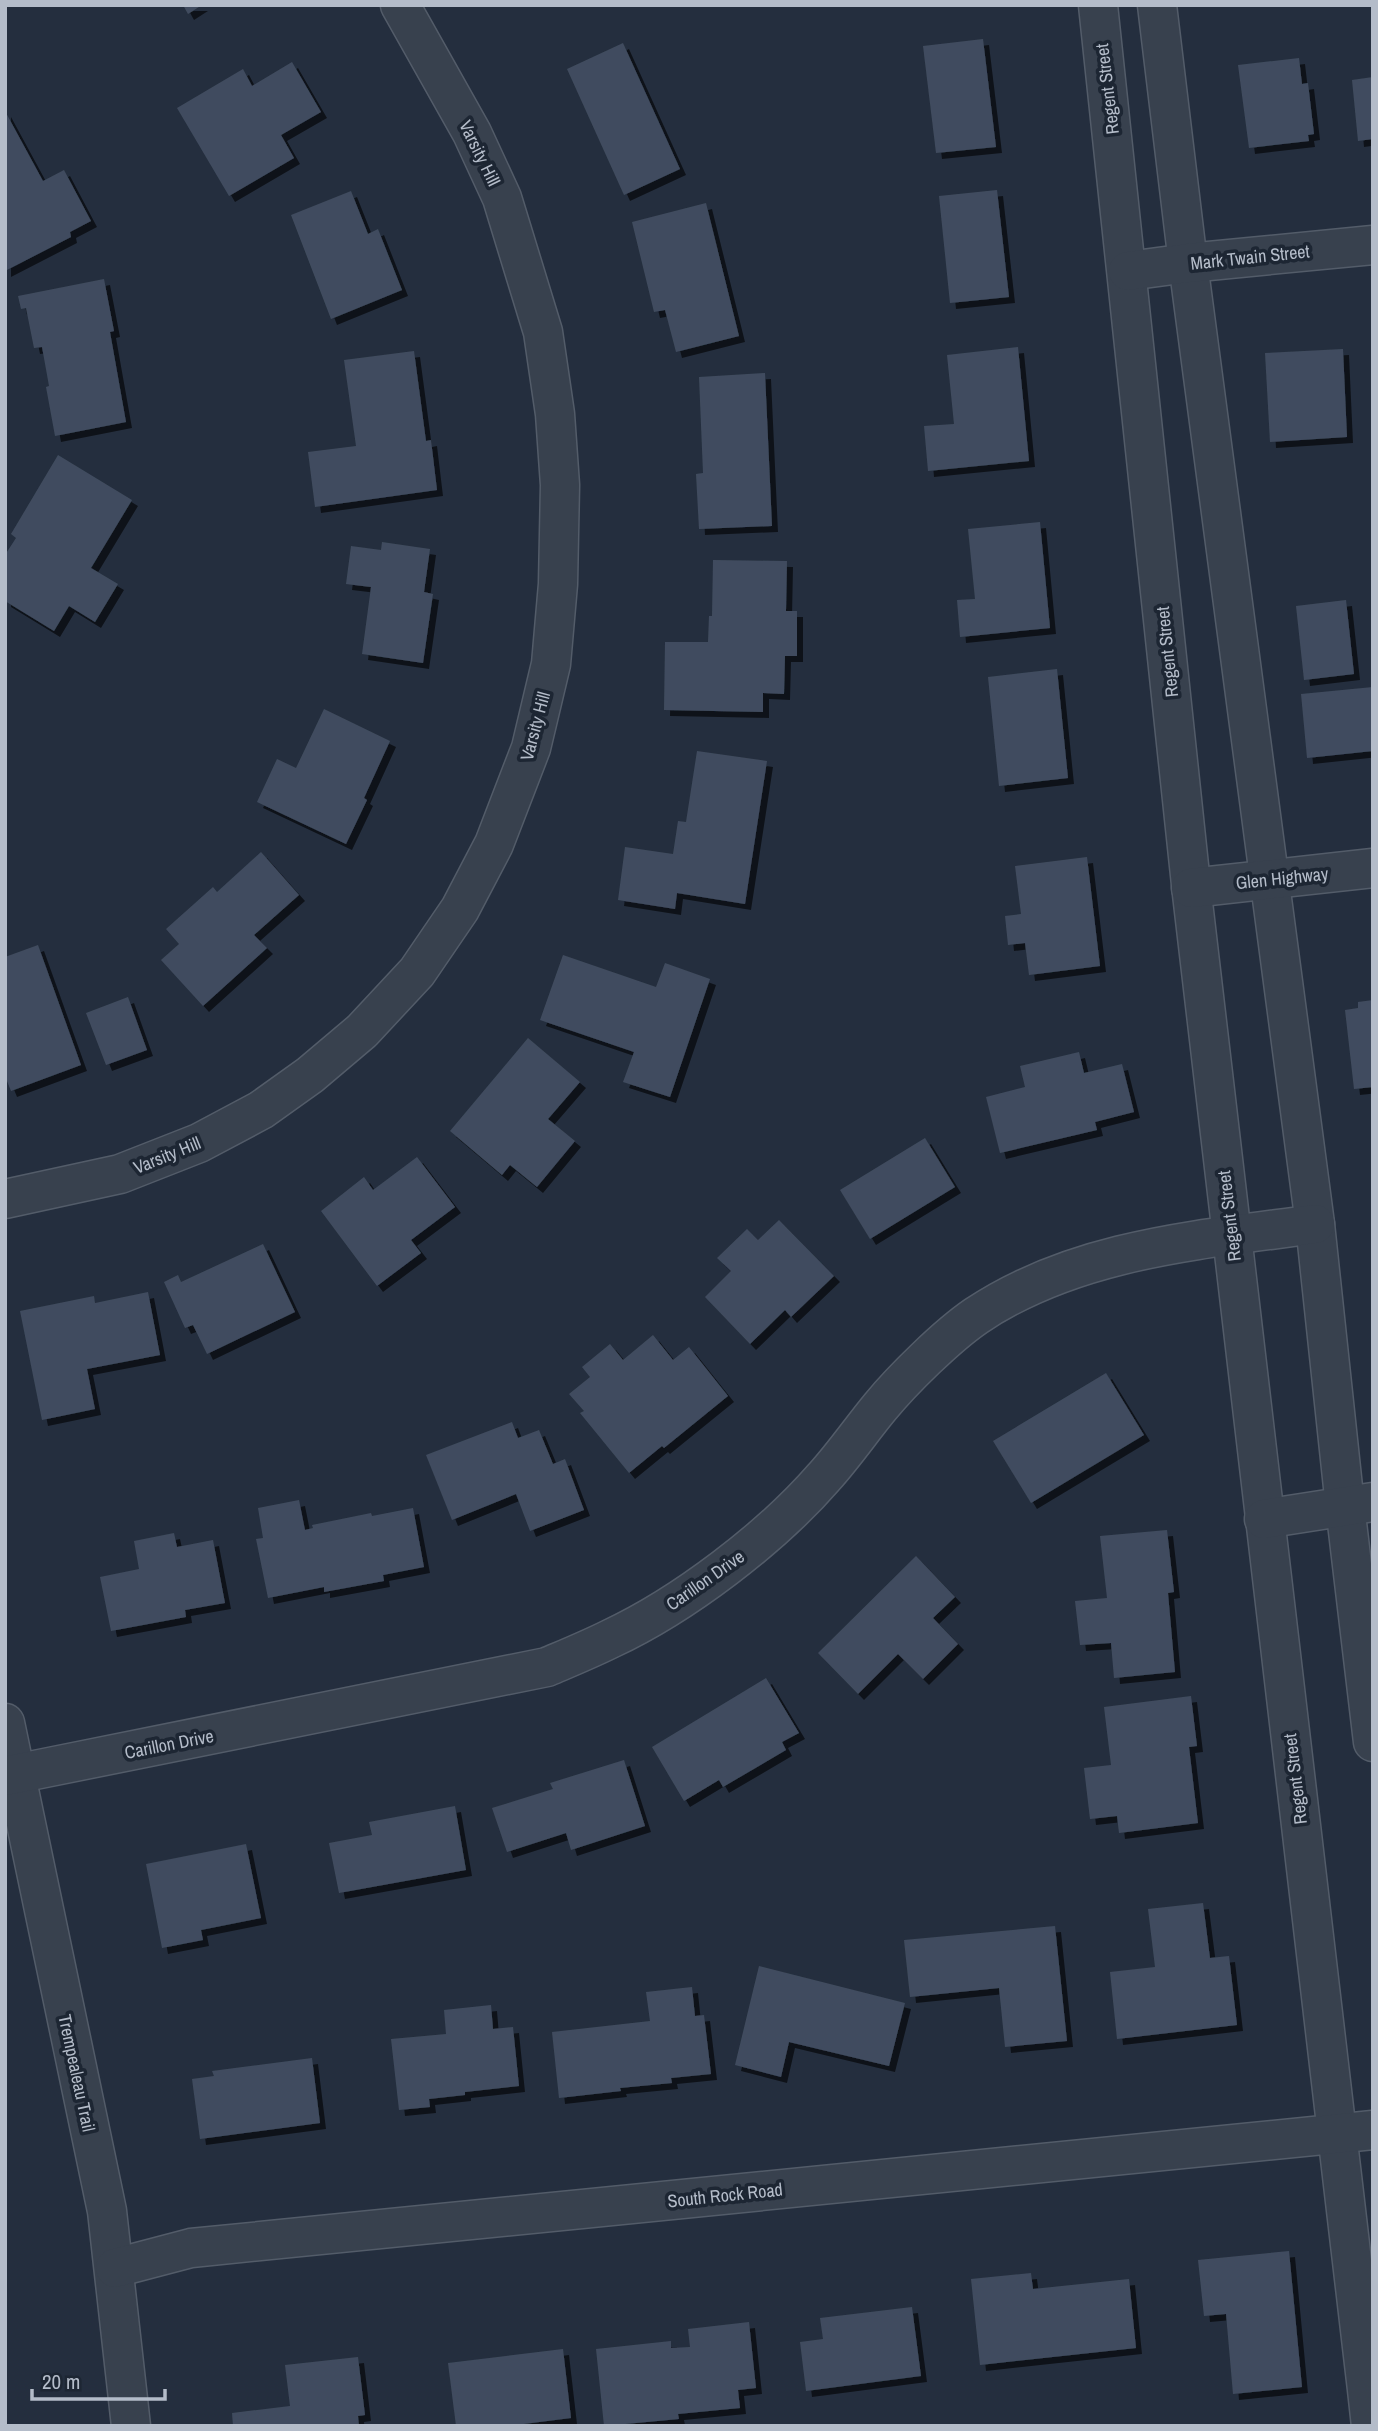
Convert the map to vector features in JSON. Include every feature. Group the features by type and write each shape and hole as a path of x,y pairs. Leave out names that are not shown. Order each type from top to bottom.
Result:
{"street":[{"name":"Varsity Hill","path":"5,1199 120,1174 198,1143 261,1110 310,1075 362,1031 417,972 460,909 494,844 531,748 551,664 558,584 560,485 555,414 543,332 502,198 472,133 400,5"},
{"name":"Regent Street","path":"1098,5 1191,888 1264,1519 1356,2132 1371,2426"},
{"path":"1157,5 1188,263 1315,1224 1359,1504 1373,1742"},
{"name":"Mark Twain Street","path":"1128,271 1373,245"},
{"name":"Glen Highway","path":"1191,888 1373,868"},
{"name":"Carillon Drive","path":"10,1776 547,1667 612,1639 675,1603 753,1546 824,1478 882,1405 943,1344 976,1317 1030,1286 1107,1258 1175,1244 1315,1224"},
{"path":"1264,1519 1359,1504"},
{"name":"Trempealeau Trail","path":"5,1723 10,1776 107,2211 131,2426"},
{"name":"South Rock Road","path":"115,2268 191,2248 1356,2132"}],"building":[{"path":"183,5 202,5 188,14"},
{"path":"983,39 996,147 936,153 923,46"},
{"path":"623,43 680,169 624,195 567,69"},
{"path":"1299,58 1302,84 1308,83 1314,134 1308,135 1309,141 1249,148 1238,65"},
{"path":"292,62 321,112 281,135 294,158 229,196 177,108 243,69 252,86"},
{"path":"1373,77 1373,139 1358,141 1352,80"},
{"path":"5,111 43,181 64,170 91,221 70,232 71,237 5,271"},
{"path":"997,190 1009,297 950,303 939,196"},
{"path":"351,191 368,234 378,229 402,290 331,319 291,215"},
{"path":"706,203 739,336 676,352 665,310 654,312 632,222"},
{"path":"104,279 114,331 110,332 126,422 55,436 42,347 34,348 26,308 21,309 18,296"},
{"path":"1018,347 1029,461 928,471 924,426 954,424 947,355"},
{"path":"1343,349 1347,437 1270,442 1265,353"},
{"path":"414,351 426,441 431,440 437,490 315,507 308,452 356,446 344,360"},
{"path":"765,373 772,526 699,529 696,474 703,473 699,377"},
{"path":"58,455 132,500 91,568 118,584 95,622 69,606 54,631 5,601 5,555 16,538 11,534"},
{"path":"1040,522 1050,628 960,637 957,600 975,599 968,529"},
{"path":"382,542 430,549 424,592 433,594 423,663 362,654 371,587 346,584 351,546 381,550"},
{"path":"713,560 787,561 786,611 797,611 797,656 785,656 784,694 763,693 763,712 664,710 665,642 708,642 709,616 712,616"},
{"path":"1346,600 1354,674 1304,680 1296,606"},
{"path":"1057,669 1068,778 999,786 988,677"},
{"path":"1373,687 1373,751 1307,758 1301,694"},
{"path":"324,709 390,741 346,844 257,802 277,759 296,768"},
{"path":"697,751 767,761 745,904 677,893 675,909 618,900 625,847 673,854 678,821 686,822"},
{"path":"261,852 299,895 254,935 267,948 203,1006 161,960 179,944 166,929 213,887 217,892"},
{"path":"1087,857 1100,966 1029,975 1025,943 1008,945 1005,916 1021,914 1015,866"},
{"path":"38,945 81,1065 11,1091 5,1076 5,957"},
{"path":"563,955 656,987 665,963 710,979 670,1097 623,1082 634,1052 540,1020"},
{"path":"128,997 147,1050 106,1065 86,1013"},
{"path":"1373,1000 1373,1087 1354,1089 1345,1010 1358,1008 1358,1002"},
{"path":"528,1038 580,1082 548,1119 575,1141 537,1187 510,1165 502,1175 450,1131"},
{"path":"1079,1052 1084,1073 1122,1064 1134,1112 1095,1122 1097,1130 1000,1153 986,1097 1025,1087 1020,1066"},
{"path":"925,1138 955,1187 870,1239 840,1190"},
{"path":"417,1157 455,1207 411,1240 421,1253 377,1286 321,1211 364,1177 373,1190"},
{"path":"779,1220 834,1276 791,1317 785,1310 750,1344 705,1297 731,1271 717,1258 747,1229 758,1240"},
{"path":"263,1244 295,1312 207,1354 193,1325 185,1328 164,1282 178,1275 181,1282"},
{"path":"148,1292 160,1355 87,1369 95,1409 42,1420 20,1311 94,1296 95,1303"},
{"path":"653,1335 673,1360 689,1347 728,1396 629,1473 580,1413 584,1411 569,1394 590,1377 582,1367 610,1344 623,1360"},
{"path":"1106,1373 1144,1435 1031,1503 993,1441"},
{"path":"512,1422 518,1438 539,1430 553,1464 565,1459 584,1510 530,1531 516,1494 452,1520 426,1455"},
{"path":"299,1500 305,1530 313,1528 312,1525 413,1508 424,1567 383,1575 384,1581 324,1592 324,1587 268,1598 256,1539 263,1538 258,1508"},
{"path":"1167,1530 1174,1592 1168,1593 1175,1672 1114,1678 1111,1643 1080,1645 1075,1601 1107,1598 1100,1536"},
{"path":"174,1533 177,1547 213,1540 225,1603 185,1610 186,1617 111,1631 100,1577 139,1569 134,1541"},
{"path":"916,1556 955,1597 933,1618 958,1644 923,1679 898,1654 858,1694 818,1653"},
{"path":"766,1678 799,1733 782,1742 786,1750 723,1787 719,1780 684,1801 652,1747"},
{"path":"1191,1696 1197,1746 1189,1747 1198,1823 1119,1833 1117,1816 1090,1819 1084,1768 1111,1765 1104,1707"},
{"path":"624,1760 645,1826 571,1850 566,1833 507,1852 492,1808 553,1789 550,1783"},
{"path":"455,1806 466,1870 339,1893 329,1843 372,1835 369,1822"},
{"path":"246,1844 261,1918 201,1930 203,1940 162,1948 146,1864"},
{"path":"1203,1903 1210,1958 1229,1956 1237,2025 1117,2039 1110,1972 1155,1967 1148,1909"},
{"path":"1055,1926 1067,2041 1005,2047 999,1988 910,1997 904,1940"},
{"path":"759,1966 905,2003 889,2066 789,2042 781,2077 735,2065"},
{"path":"692,1987 695,2016 704,2015 711,2074 671,2078 672,2083 559,2098 552,2032 650,2021 646,1992"},
{"path":"491,2005 493,2029 513,2027 519,2086 429,2099 430,2107 399,2110 391,2039 446,2034 444,2010"},
{"path":"312,2058 320,2123 200,2139 192,2079 214,2076 212,2071"},
{"path":"1289,2251 1302,2387 1233,2394 1226,2314 1204,2316 1198,2260"},
{"path":"1031,2273 1033,2289 1129,2279 1136,2348 980,2365 971,2279"},
{"path":"912,2307 921,2376 806,2391 800,2342 823,2339 820,2318"},
{"path":"749,2322 756,2388 738,2390 740,2408 678,2414 679,2419 604,2426 596,2349 671,2341 671,2348 690,2347 688,2329"},
{"path":"563,2349 571,2418 508,2426 456,2426 448,2363"},
{"path":"358,2357 365,2415 358,2416 359,2426 233,2426 232,2413 290,2406 285,2365"}]}
